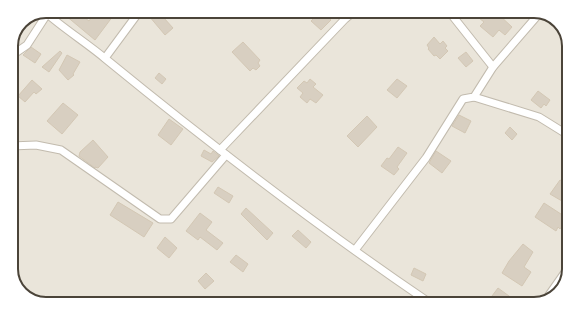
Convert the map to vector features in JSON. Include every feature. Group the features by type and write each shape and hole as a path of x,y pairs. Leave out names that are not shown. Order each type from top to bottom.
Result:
{"street":[{"path":"18,51 27,45 43,18"},
{"path":"55,18 181,120 297,209 422,297"},
{"path":"105,58 135,18"},
{"path":"18,146 36,145 61,150 160,219 170,219 223,152 346,18"},
{"path":"454,18 493,67"},
{"path":"474,97 493,67 535,18"},
{"path":"355,250 426,158 463,99 474,97 539,117 562,131"}],"shaded area":[{"path":"42,18 534,18 546,21 557,30 561,37 562,44 562,269 559,281 554,289 548,293 534,297 46,297 34,294 23,285 19,278 18,271 18,44 24,29 32,22"}],"building":[{"path":"69,18 85,18 89,21 91,18 112,18 95,40"},
{"path":"151,18 164,18 173,28 165,35"},
{"path":"314,18 329,18 331,20 321,30 311,21"},
{"path":"479,18 502,18 512,27 505,35 499,30 493,37 480,26 484,22"},
{"path":"434,37 440,44 443,41 447,46 445,48 448,51 440,59 436,55 434,56 428,49 429,48 427,45"},
{"path":"243,42 260,60 258,63 260,66 256,70 253,68 250,71 232,52"},
{"path":"31,47 41,54 35,63 23,55"},
{"path":"60,51 62,53 49,72 42,67"},
{"path":"466,52 473,61 466,67 458,58"},
{"path":"67,55 80,62 73,74 74,75 68,80 59,70"},
{"path":"159,73 166,79 162,84 155,78"},
{"path":"310,79 316,84 313,87 323,95 316,103 310,99 307,103 300,97 303,93 297,88 304,81 307,83"},
{"path":"397,79 407,86 397,98 387,90"},
{"path":"32,80 42,89 36,94 34,92 25,102 18,96"},
{"path":"538,91 550,100 546,106 544,104 541,108 531,100"},
{"path":"63,103 78,115 62,134 47,121"},
{"path":"459,115 471,121 465,133 452,126"},
{"path":"367,116 377,127 358,147 347,136"},
{"path":"169,119 183,129 171,145 158,135"},
{"path":"510,127 517,134 512,140 505,133"},
{"path":"93,140 108,157 98,168 95,168 79,156 80,152"},
{"path":"398,147 407,153 397,167 399,169 394,175 381,166 387,158 389,159"},
{"path":"204,150 211,154 213,151 219,156 212,162 201,156"},
{"path":"436,151 451,161 442,173 429,163"},
{"path":"560,180 562,181 562,201 550,194"},
{"path":"218,187 233,196 229,203 214,193"},
{"path":"118,202 153,223 144,237 110,215"},
{"path":"544,203 562,215 562,226 560,229 558,227 556,231 535,217"},
{"path":"246,208 273,233 267,240 241,214"},
{"path":"200,213 212,222 206,230 223,243 217,250 200,237 198,240 186,231"},
{"path":"298,230 311,242 306,248 292,236"},
{"path":"165,237 177,248 169,258 157,248"},
{"path":"523,244 533,252 524,267 531,272 522,286 502,273 509,261"},
{"path":"236,255 248,264 243,272 230,262"},
{"path":"414,268 426,274 423,281 411,275"},
{"path":"206,273 214,281 205,289 198,281"},
{"path":"498,288 510,297 491,297"}]}
